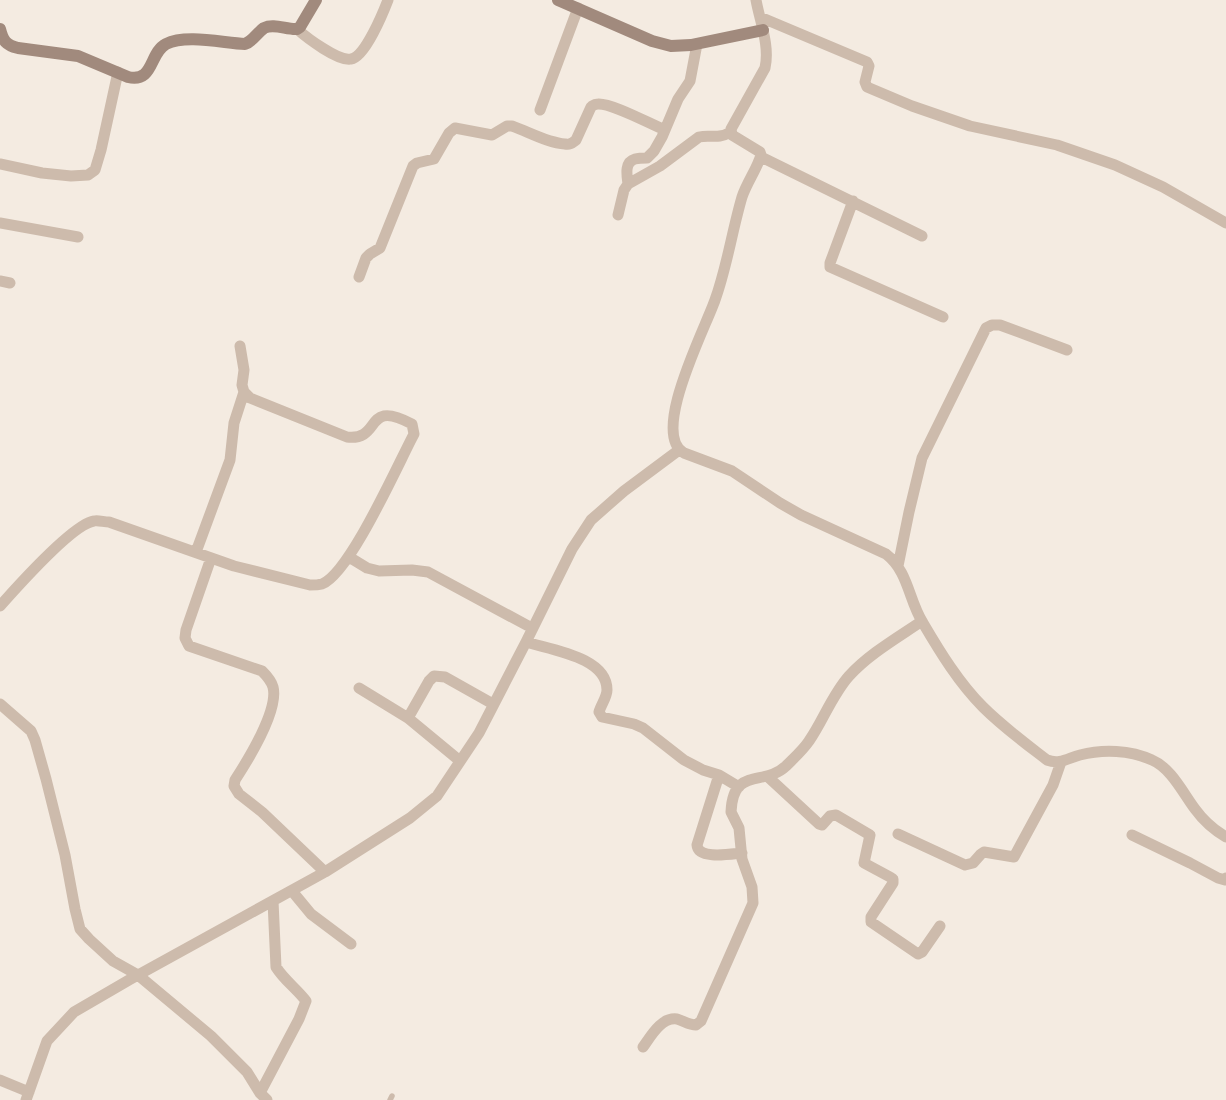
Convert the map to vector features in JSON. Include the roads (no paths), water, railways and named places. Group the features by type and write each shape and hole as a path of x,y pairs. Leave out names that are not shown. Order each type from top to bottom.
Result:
{"street":[{"path":"297,29 316,0"},
{"path":"1,38 9,45 18,48 78,56 136,78 148,71 158,51 168,43 199,40 245,44 269,27 297,29 307,38 349,60 355,59 360,54 388,0"},
{"path":"558,0 652,41 681,47 763,30"},
{"path":"618,215 624,190 628,184 660,166 699,137 705,135 722,137 731,132 765,68 767,59 767,48 756,0"},
{"path":"540,110 578,8"},
{"path":"760,16 867,62 870,66 865,82 867,87 912,106 970,126 1057,145 1115,165 1163,187 1226,223"},
{"path":"628,184 627,168 629,162 635,159 647,158 654,151 678,99 690,81 697,44"},
{"path":"0,164 42,173 71,176 88,175 94,170 103,142 118,72"},
{"path":"359,277 366,258 380,248 413,166 417,163 434,159 449,133 455,128 492,135 507,126 512,126 553,141 572,144 576,140 591,107 595,104 600,104 665,130"},
{"path":"731,132 732,135 760,152 760,157 744,190 715,300 680,390 673,431 675,444 679,450 732,471 801,515 886,554 898,566 922,622 965,686 1002,725 1047,760 1054,763 1080,755 1115,751 1155,760 1169,774 1203,818 1226,837"},
{"path":"760,157 922,236"},
{"path":"853,201 830,267 943,317"},
{"path":"0,222 78,237"},
{"path":"898,566 922,458 986,328 992,325 1000,325 1067,350"},
{"path":"196,552 230,460 234,423 244,392 244,370 240,346"},
{"path":"0,606 52,551 82,526 94,521 109,522 234,566 310,585 320,585 328,580 349,557 364,532 414,434 412,424 391,415 384,415 378,418 365,436 357,438 348,437 250,398 244,392"},
{"path":"0,1080 28,1096 47,1041 74,1012 133,977 326,872 410,818 437,796 479,733 572,548 591,520 624,491 679,450"},
{"path":"349,557 367,568 379,571 412,570 428,572 532,628"},
{"path":"211,558 186,630 185,638 189,646 262,671 273,686 273,702 264,727 235,780 234,786 239,794 262,812 326,872"},
{"path":"643,1046 663,1022 669,1019 696,1025 701,1021 753,903 752,887 743,865 739,828 731,812 733,800 739,787 750,779 777,773 784,768 809,742 849,676 877,652 922,622"},
{"path":"526,642 580,658 592,664 603,675 606,684 606,694 599,712 602,717 644,728 689,763 719,775 739,787"},
{"path":"408,718 429,681 438,675 493,704"},
{"path":"359,688 408,718 460,762"},
{"path":"0,704 21,720 31,731 35,740 65,856 80,929 113,961 212,1036 247,1072 263,1096"},
{"path":"898,834 965,865 973,863 984,852 1014,857 1053,785 1061,762"},
{"path":"719,775 697,845 698,850 705,854 742,854"},
{"path":"767,776 818,824 823,824 830,816 836,815 870,835 864,863 890,877 894,883 871,917 872,922 918,954 922,952 940,926"},
{"path":"1132,835 1218,878 1226,878"},
{"path":"292,891 311,914 351,944"},
{"path":"263,1096 306,1001 280,975 276,967 273,901"}]}
